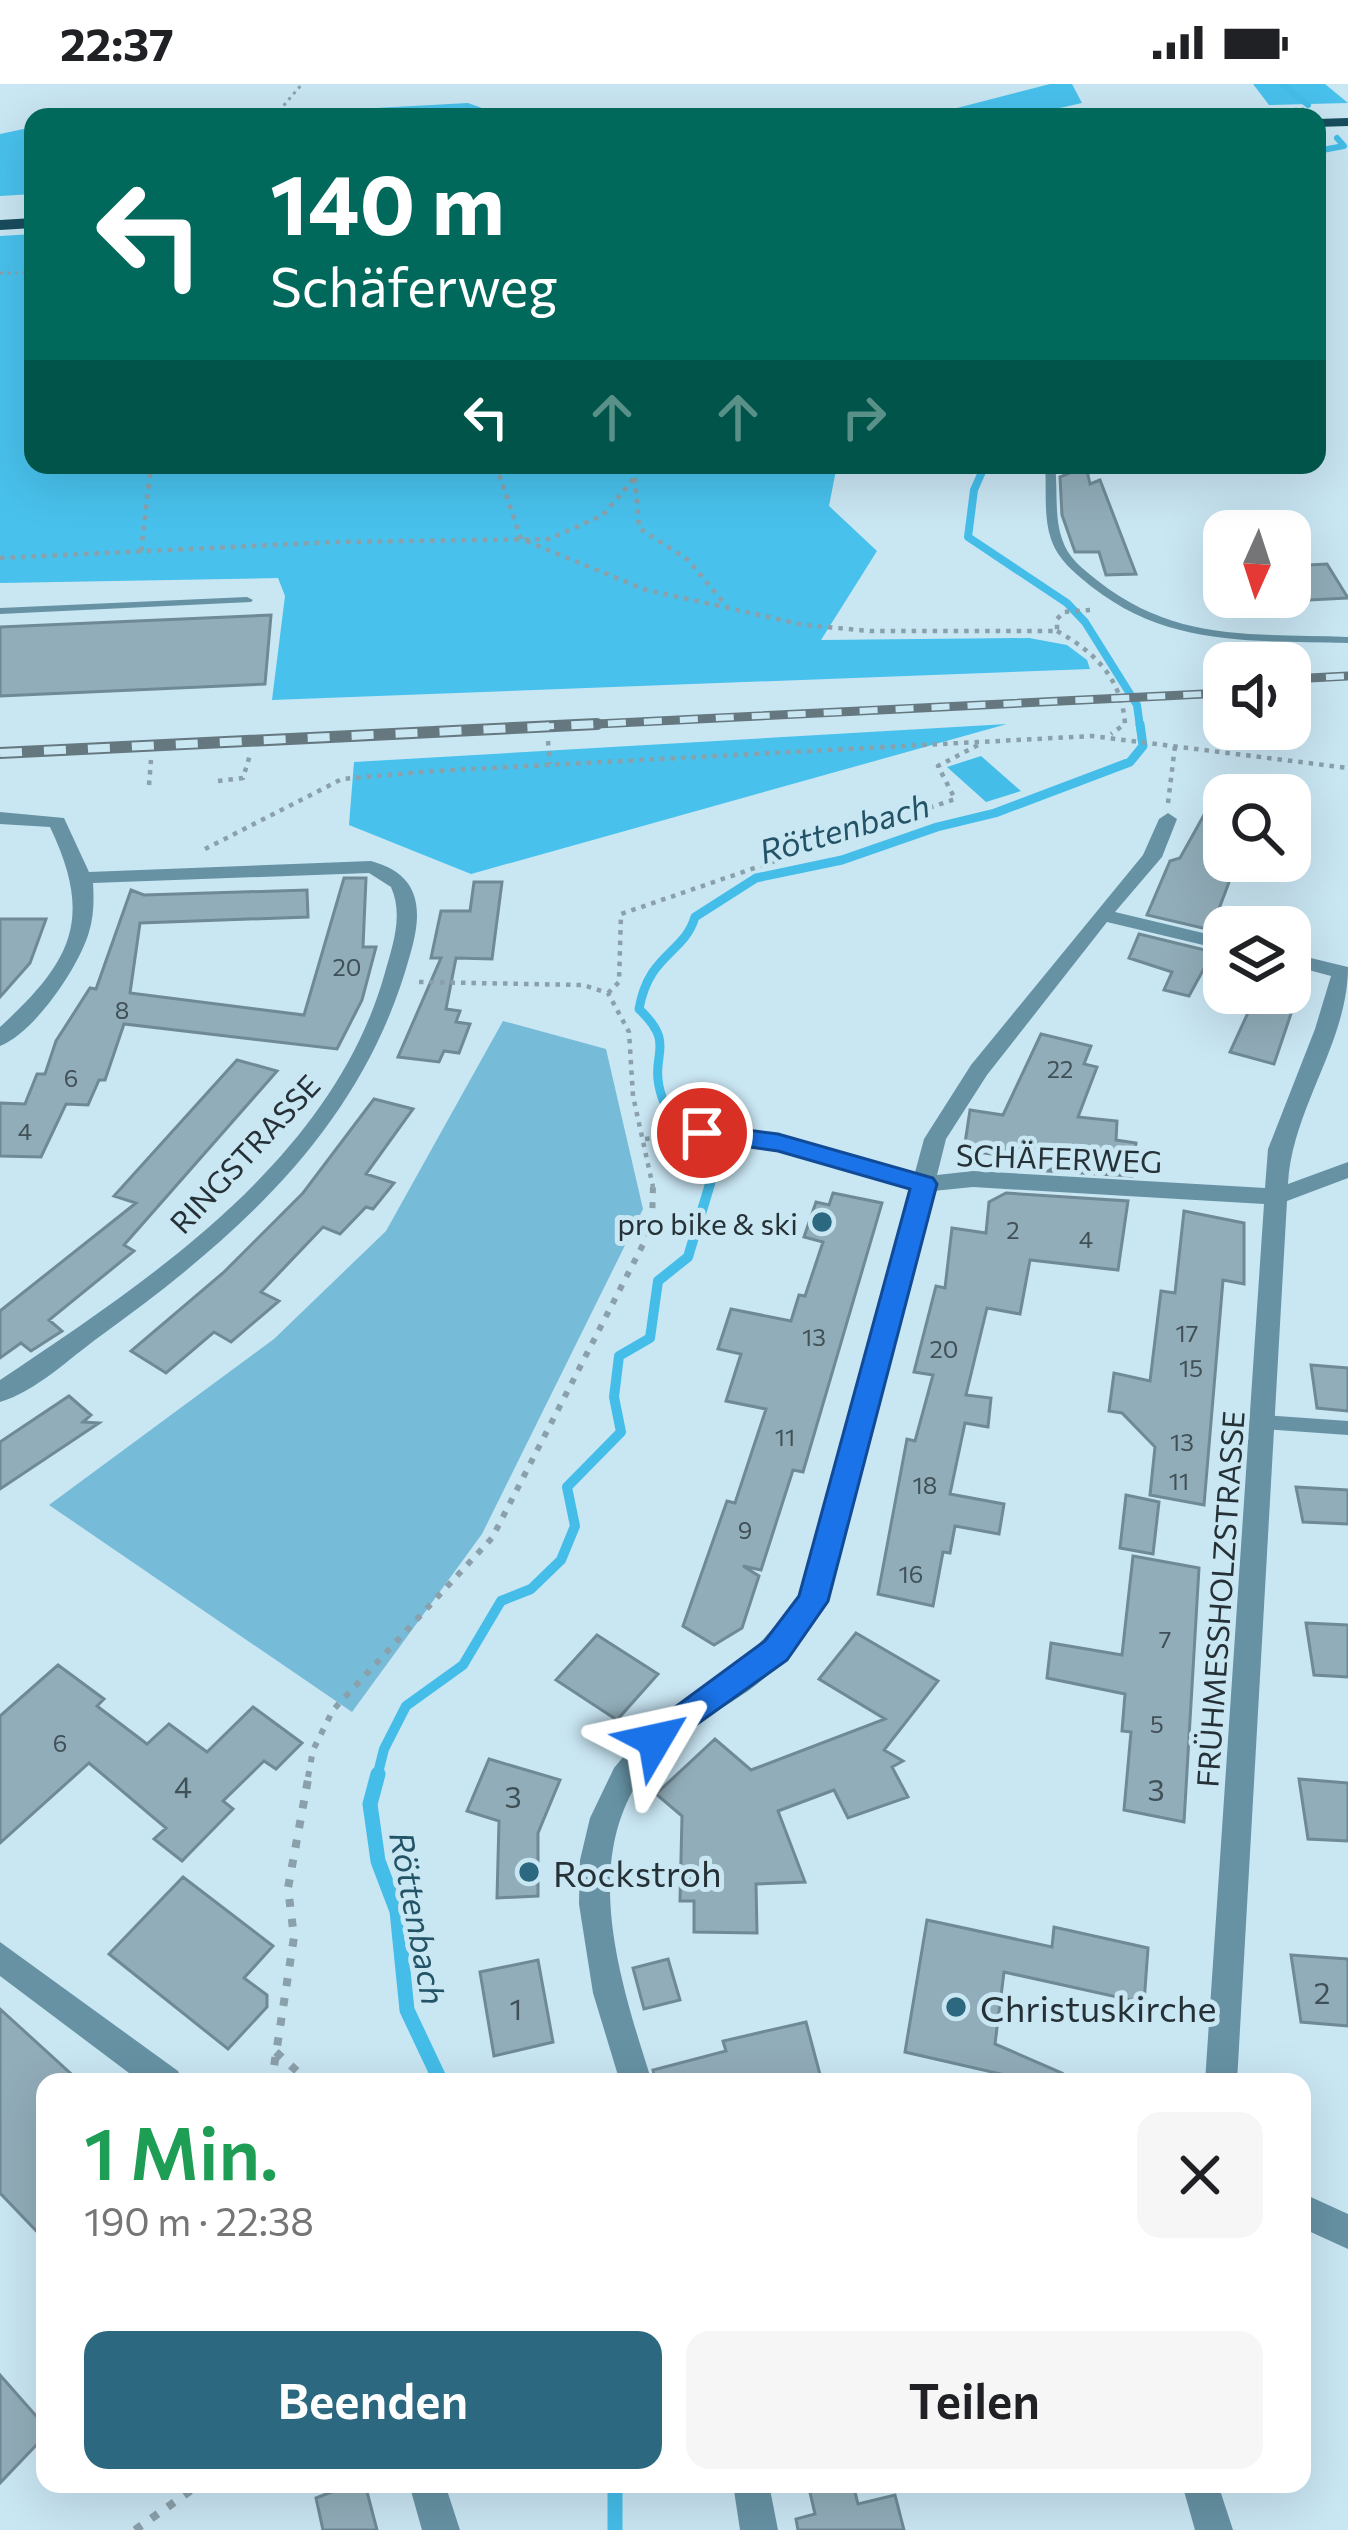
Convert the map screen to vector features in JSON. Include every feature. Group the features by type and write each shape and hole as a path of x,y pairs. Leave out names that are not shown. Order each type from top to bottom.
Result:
{"street":[{"path":"0,818 57,822 82,878 86,906 79,937 48,989 0,1039"},
{"path":"633,2073 600,1969 593,1884 604,1816 655,1740 776,1651 813,1601 935,1139 979,1070 1152,857 1168,819"},
{"name":"RINGSTRASSE","path":"0,1393 95,1329 238,1212 345,1088 381,1023 397,982 408,894 386,871 371,867 82,878"},
{"path":"1102,915 1203,939"},
{"name":"FRÜHMESSHOLZSTRASSE","path":"1222,2073 1279,1149 1326,1029 1342,972 1311,964"},
{"path":"1276,1197 1348,1169"},
{"name":"SCHÄFERWEG","path":"924,1184 973,1179 1276,1197"},
{"path":"0,1957 155,2073"},
{"path":"1311,2214 1348,2232"},
{"path":"430,2493 441,2530"},
{"path":"753,2493 759,2530"},
{"path":"1203,2493 1214,2530"}],"lane":[{"path":"1051,474 1059,547 1073,567 1118,605 1186,632 1210,636 1348,640"},
{"path":"0,611 248,600"},
{"name":"SCHÄFERWEG","path":"702,1133 778,1142 924,1184"},
{"path":"1264,1422 1348,1428"}],"path":[{"path":"282,108 302,84"},
{"path":"140,551 150,474"},
{"path":"499,474 521,538 646,590 804,625 870,631 1057,631 1097,652 1125,706 1125,724 1108,736"},
{"path":"634,474 639,528 688,560 728,608"},
{"path":"0,558 548,538 603,514 634,477"},
{"path":"1057,631 1057,619 1079,609"},
{"path":"159,874 342,779 1108,736 1348,768"},
{"path":"548,741 550,764"},
{"path":"608,993 619,982 621,914 955,799 938,766 983,742"},
{"path":"1168,819 1175,745"},
{"path":"218,782 243,778 250,755"},
{"path":"148,785 151,760"},
{"path":"273,2073 294,1937 288,1888 313,1750 333,1710 492,1538 652,1227 653,1183 633,1096 629,1032 608,993 583,985 397,982"},
{"path":"645,1139 666,1138"},
{"path":"276,2052 299,2073"},
{"path":"135,2530 187,2493"}],"shaded area":[{"path":"1050,84 1072,84 1082,103 1060,108 957,108"},
{"path":"1253,84 1325,84 1348,103 1269,105"},
{"path":"468,103 482,108 376,108"},
{"path":"24,129 24,195 0,196 0,134"},
{"path":"24,235 24,474 835,474 829,506 877,551 821,640 1029,638 1067,645 1087,660 1090,669 272,700 285,596 278,578 0,583 0,236"},
{"path":"1007,724 471,874 349,825 354,762"},
{"path":"981,756 1021,791 986,802 947,767"},
{"path":"503,1021 606,1049 643,1209 482,1534 352,1712 49,1505 274,1339 386,1231"}],"building":[{"path":"1088,474 1090,484 1100,480 1136,574 1106,575 1099,552 1075,552 1062,515 1060,477"},
{"path":"1327,564 1348,598 1311,600 1311,565"},
{"path":"271,615 265,684 0,696 0,627"},
{"path":"1203,817 1203,882 1229,882 1220,906 1203,906 1203,928 1147,915 1170,861 1180,858"},
{"path":"344,878 366,878 363,947 376,947 362,1000 337,1049 124,1024 105,1080 99,1080 88,1105 66,1104 41,1157 0,1156 0,1103 25,1104 37,1074 45,1074 56,1041 90,988 96,989 131,890 144,895 307,890 308,917 140,923 130,993 304,1015"},
{"path":"474,882 502,882 492,959 456,958 446,1009 460,1011 456,1022 470,1024 459,1053 444,1051 439,1062 398,1057 441,958 431,958 441,911 470,911"},
{"path":"0,919 46,919 30,963 0,997"},
{"path":"1139,934 1203,950 1203,970 1189,996 1164,990 1172,972 1129,958"},
{"path":"1247,1014 1291,1014 1274,1064 1230,1052"},
{"path":"1041,1034 1091,1046 1084,1064 1097,1067 1078,1117 1117,1121 1116,1140 1136,1143 1132,1176 1048,1171 1060,1164 964,1150 970,1110 1003,1115"},
{"path":"237,1060 277,1071 124,1245 134,1251 49,1320 62,1331 31,1351 21,1343 0,1358 0,1311 136,1203 114,1196"},
{"path":"374,1099 413,1109 366,1174 394,1183 373,1209 366,1207 340,1234 323,1227 261,1292 279,1301 231,1342 214,1332 166,1373 131,1351 223,1273 303,1193"},
{"path":"833,1193 882,1203 803,1472 793,1470 761,1570 743,1566 759,1576 742,1628 714,1645 683,1626 727,1501 735,1503 766,1409 726,1401 741,1354 718,1349 731,1309 791,1321 823,1242 804,1237 816,1202 829,1205"},
{"path":"1006,1193 1128,1201 1118,1270 1030,1260 1020,1314 987,1308 966,1395 991,1398 988,1427 965,1423 950,1494 1004,1504 999,1534 955,1526 950,1553 943,1552 933,1606 878,1594 907,1439 915,1441 933,1375 914,1372 936,1286 945,1288 952,1228 986,1233 989,1202"},
{"path":"1184,1211 1244,1223 1244,1284 1223,1280 1204,1505 1150,1495 1155,1447 1122,1413 1109,1411 1114,1373 1150,1381 1161,1291 1175,1293"},
{"path":"1311,1365 1348,1368 1348,1411 1317,1408"},
{"path":"69,1396 91,1415 83,1422 99,1423 0,1489 0,1442"},
{"path":"1296,1487 1348,1490 1348,1524 1303,1522"},
{"path":"1126,1495 1159,1502 1153,1554 1120,1548"},
{"path":"1133,1556 1199,1568 1184,1822 1124,1810 1131,1732 1122,1731 1125,1694 1047,1678 1051,1643 1122,1655"},
{"path":"1306,1623 1348,1625 1348,1677 1314,1675"},
{"path":"856,1633 938,1681 884,1750 903,1761 892,1767 908,1797 848,1818 834,1790 778,1811 805,1882 756,1884 757,1933 694,1932 694,1901 680,1901 682,1816 656,1794 715,1739 751,1770 885,1719 819,1679"},
{"path":"597,1635 658,1674 617,1720 556,1680"},
{"path":"58,1665 104,1699 97,1706 147,1744 169,1724 207,1752 253,1707 302,1743 276,1769 264,1761 223,1801 233,1809 182,1861 154,1839 166,1828 89,1763 0,1843 0,1716"},
{"path":"489,1759 560,1780 538,1833 538,1896 497,1898 499,1821 467,1811"},
{"path":"1299,1779 1348,1783 1348,1841 1308,1839"},
{"path":"183,1877 273,1946 244,1978 267,1995 267,2007 228,2049 109,1954"},
{"path":"927,1920 1052,1947 1054,1927 1148,1948 1144,2003 1004,1972 995,2044 1062,2073 996,2073 905,2052"},
{"path":"1291,1955 1348,1959 1348,2026 1301,2022"},
{"path":"668,1959 680,2000 644,2009 633,1968"},
{"path":"538,1960 553,2042 494,2056 480,1972"},
{"path":"0,2009 70,2073 36,2073 36,2231 0,2193"},
{"path":"806,2022 820,2073 654,2073 726,2051 723,2041"},
{"path":"0,2375 36,2416 36,2445 0,2483"},
{"path":"329,2493 367,2493 377,2530 323,2530 316,2498"},
{"path":"810,2493 855,2493 858,2504 895,2495 904,2530 798,2530 796,2519 815,2514"}],"waterway":[{"name":"Röttenbach","path":"1282,84 1308,105"},
{"name":"Röttenbach","path":"1326,149 1344,146 1337,138"},
{"name":"Röttenbach","path":"981,474 974,490 968,537 1067,603 1085,622 1137,705 1140,727"},
{"name":"Röttenbach","path":"709,1186 666,1108 658,1082 660,1042 639,1009 650,976 683,939 695,917 756,878 842,860 937,827 995,813 1130,762 1143,746 1140,724"},
{"name":"Röttenbach","path":"377,1777 384,1749 406,1706 463,1665 501,1601 531,1589 561,1560 575,1526 567,1487 621,1432 614,1397 619,1356 650,1338 658,1281 688,1257 709,1186"},
{"name":"Röttenbach","path":"378,1774 370,1804 378,1861 397,1911 407,2010 437,2073"},
{"name":"Röttenbach","path":"615,2493 615,2530"}],"railway":[{"path":"1311,678 1348,676"},
{"path":"580,725 1203,694"},
{"path":"580,725 597,724"},
{"path":"0,753 580,725"},
{"path":"536,727 580,725"}],"place":[{"name":"pro bike & ski","path":"822,1222"},
{"name":"Rockstroh","path":"529,1872"},
{"name":"Christuskirche","path":"956,2007"}],"route":[{"path":"655,1740 776,1651 813,1601 924,1184 778,1142 702,1133"}]}
